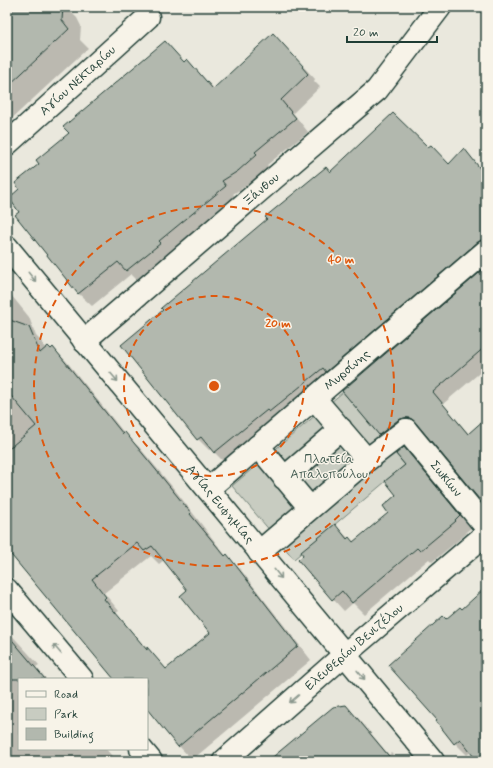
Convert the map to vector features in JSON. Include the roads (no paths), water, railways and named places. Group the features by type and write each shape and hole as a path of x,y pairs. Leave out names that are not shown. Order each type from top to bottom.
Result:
{"street":[{"name":"Ξάνθου","path":"84,341 377,90 440,7"},
{"name":"Αγίου Νεκταρίου","path":"7,144 148,17"},
{"name":"Αγίας Ευφημίας","path":"7,247 433,761"},
{"name":"Μυρσίνης","path":"208,489 486,251"},
{"path":"259,552 367,460 314,398"},
{"path":"284,478 341,430"},
{"name":"Σωκίων","path":"367,460 406,430 486,527"},
{"path":"258,446 310,508"},
{"name":"Ελευθερίου Βενιζέλου","path":"224,761 344,655 486,534"},
{"path":"7,590 81,678"},
{"path":"142,750 151,761"}],"park label":[{"name":"Πλατεία Απαλοπούλου","path":"329,466"}]}
